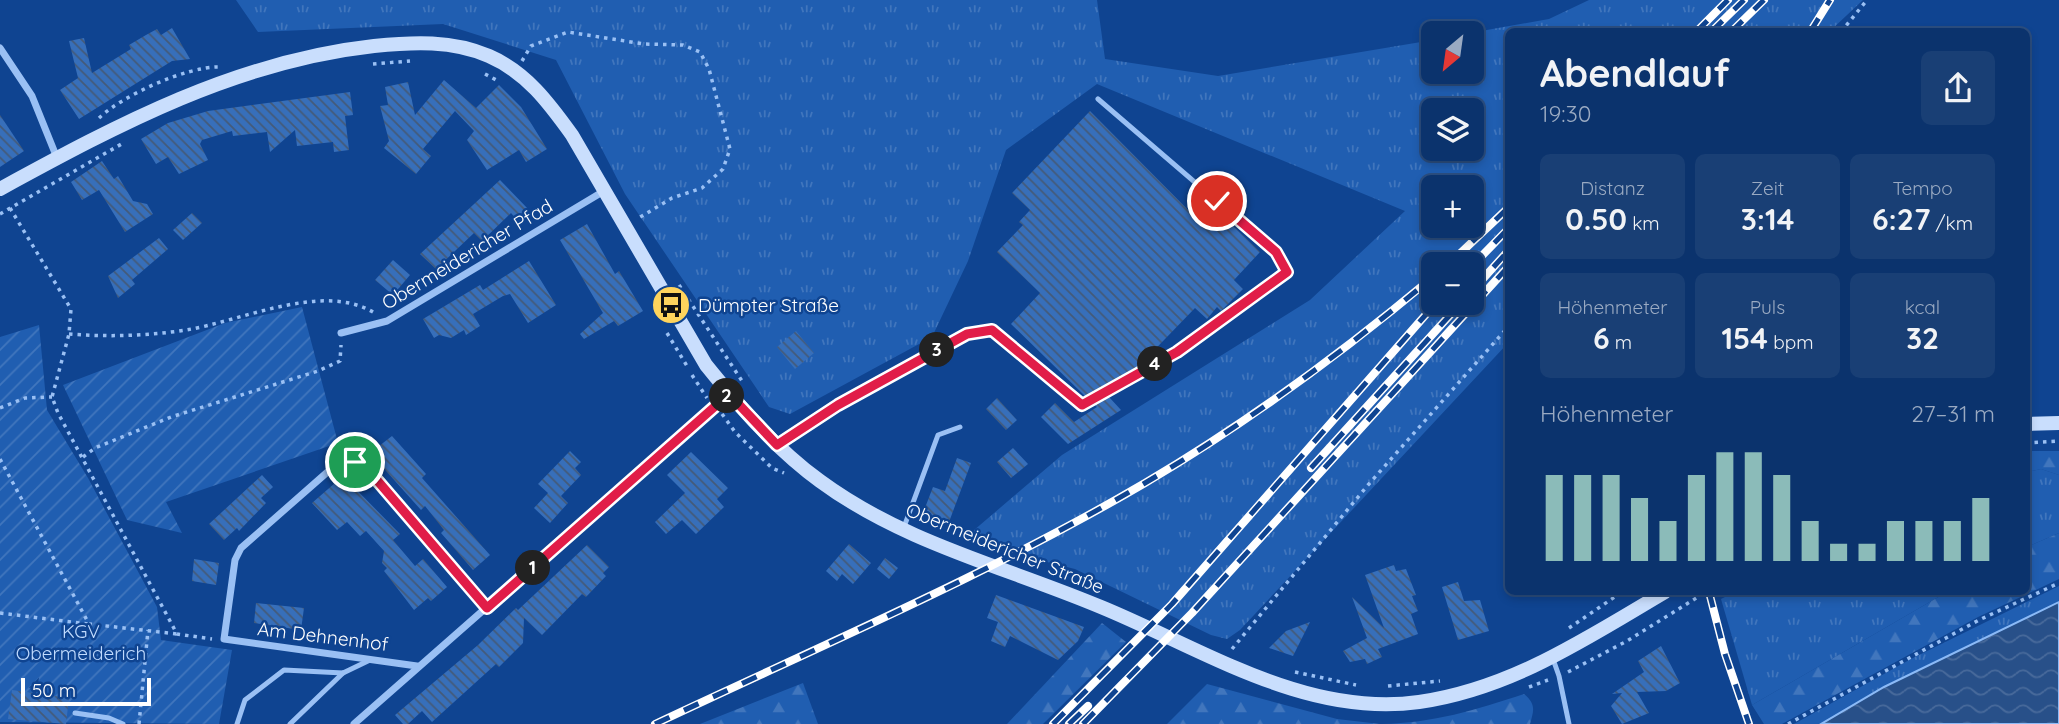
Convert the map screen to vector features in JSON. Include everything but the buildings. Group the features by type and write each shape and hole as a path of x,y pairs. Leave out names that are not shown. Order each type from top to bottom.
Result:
{"main road":[{"name":"Obermeidericher Straße","path":"3,194 57,158 198,89 248,71 348,49 399,43 461,46 520,64 547,99 706,365 729,394 777,445 820,482 902,530 1101,607 1221,661 1306,692 1377,704 1418,702 1454,695 1509,678 1552,659 1660,595"},
{"path":"2030,424 2059,423"}],"street":[{"path":"0,48 32,96 57,158"},
{"name":"Obermeidericher Pfad","path":"341,332 387,321 604,191"},
{"path":"354,724 729,394"},
{"path":"224,639 235,560 241,548 340,461 355,462 370,472 487,608"},
{"name":"Am Dehnenhof","path":"224,639 417,666"}],"lane":[{"path":"777,445 838,405 967,334 992,330 1082,405 1177,352 1287,272 1276,252 1098,99"},
{"path":"902,530 938,435 960,427"},
{"path":"1552,659 1559,676 1569,724"},
{"path":"290,724 343,673 370,660"},
{"path":"237,724 245,701 284,670 343,673"},
{"path":"75,713 109,718 123,724"}],"path":[{"path":"1844,28 1867,0"},
{"path":"520,64 531,46 568,32 644,44 683,45 700,52 709,69 730,149 723,169 702,188 671,198 650,212"},
{"path":"511,54 520,64 533,67"},
{"path":"96,121 111,107 137,94 203,67 225,67"},
{"path":"3,194 71,309 69,334 52,397 177,634"},
{"path":"635,220 640,229"},
{"path":"677,282 750,392"},
{"path":"69,334 117,337 187,330 304,303 338,300 360,305 387,321"},
{"path":"1221,661 1368,485 1505,330"},
{"path":"83,457 95,448 171,416 318,371 340,361 341,332"},
{"path":"0,408 26,398 52,397"},
{"path":"2030,443 2059,441"},
{"path":"0,459 89,624"},
{"path":"1787,724 1968,626 2059,583"},
{"path":"1567,630 1618,595"},
{"path":"0,613 224,639"},
{"path":"139,724 148,630"},
{"path":"1222,645 1242,653"},
{"path":"1286,670 1360,686"},
{"path":"1386,687 1441,681"}],"green space":[{"path":"236,0 1097,0 1105,59 1218,76 1421,42 1421,84 1484,84 1484,31 1549,19 1589,0 1863,0 1833,28 1505,28 1505,346 1240,630 1227,639 1211,635 1075,569 1027,557 973,531 1062,455 1310,300 1405,211 1097,84 1006,150 968,261 932,337 790,414 769,407 625,194 556,60 443,24 258,32"},
{"path":"302,307 338,443 166,502 182,533 127,520 63,385 225,323"},
{"name":"KGV Obermeiderich","path":"39,325 47,410 88,478 157,607 161,640 232,650 219,724 0,722 0,337"},
{"path":"2030,451 2059,451 2059,475 2041,469 2030,471"},
{"path":"2041,469 2059,475 2059,533 2030,546 2030,471"},
{"path":"2059,533 2059,579 2030,593 2030,546"},
{"path":"2059,586 2059,602 1884,687 1821,724 1794,724 1911,659"},
{"path":"1729,595 1942,595 1752,705 1721,599"},
{"path":"1942,595 2025,595 1978,617 1782,724 1764,724 1752,705"},
{"path":"1102,623 1126,642 1043,724 1007,724"},
{"path":"803,683 818,724 700,724"},
{"path":"1207,684 1337,719 1380,724 1167,724"},
{"path":"1524,694 1531,701 1533,708 1530,724 1382,724 1454,715"}],"water":[{"path":"2059,602 2059,724 1821,724 1884,687"}],"railway":[{"path":"1700,28 1728,0"},
{"path":"1715,28 1744,0"},
{"path":"1735,28 1764,0"},
{"path":"1812,28 1830,0"},
{"path":"1462,252 1505,211"},
{"path":"1484,254 1505,232"},
{"path":"1484,278 1505,254"},
{"path":"1083,724 1192,613 1505,270"},
{"path":"655,724 964,579 1086,517 1183,460 1293,386 1421,287"},
{"path":"1053,724 1172,604 1425,315"},
{"path":"1311,468 1450,315"},
{"path":"1710,595 1725,654 1749,724"},
{"path":"1069,724 1088,706"}],"place":[{"name":"Dümpter Straße","path":"671,305"}],"route":[{"path":"355,462 370,472 487,608 729,394 777,445 838,405 967,334 992,330 1082,405 1177,352 1287,272 1276,252 1217,201"}]}
